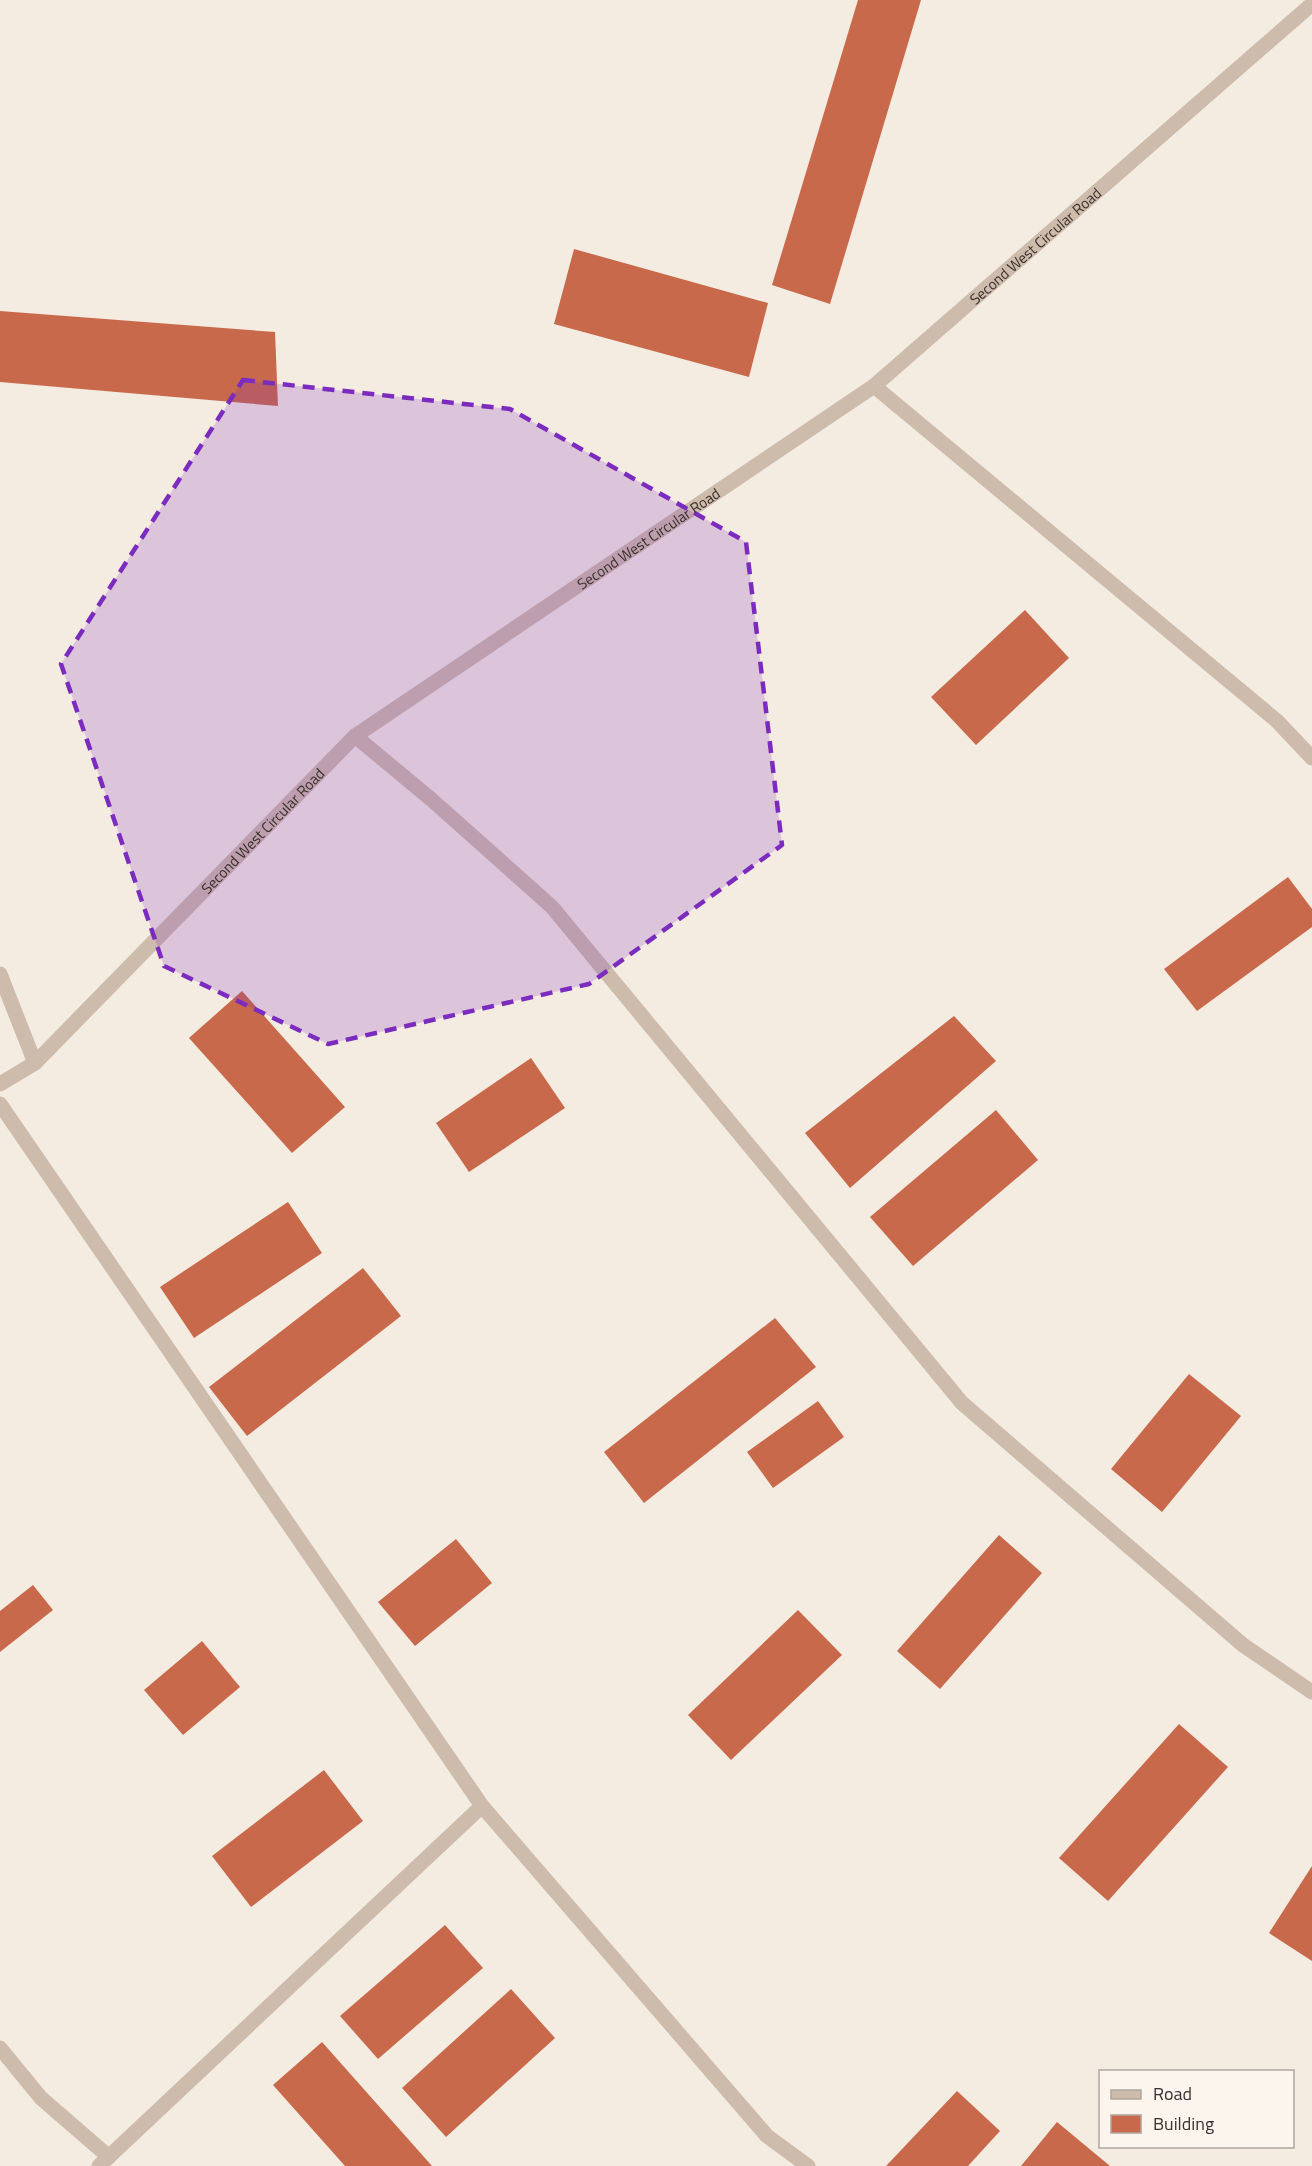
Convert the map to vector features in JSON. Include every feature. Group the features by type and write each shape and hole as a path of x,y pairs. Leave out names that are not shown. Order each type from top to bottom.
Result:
{"street":[{"name":"Second West Circular Road","path":"0,1084 35,1062 355,736 874,386 1312,4"},
{"path":"874,386 1277,721 1312,759"},
{"path":"355,736 432,800 552,907 962,1403 1243,1645 1312,1692"},
{"path":"0,974 35,1062"},
{"path":"0,1104 482,1806 767,2136 808,2166"},
{"path":"0,2048 41,2098 104,2161 482,1806"}],"highlighted area":[{"path":"243,380 510,409 746,542 782,845 589,984 328,1044 164,966 61,664"}],"building":[{"path":"858,0 921,0 830,304 772,285"},
{"path":"574,249 768,303 749,377 554,324"},
{"path":"0,311 275,332 278,406 0,382"},
{"path":"1025,610 1069,658 976,745 931,697"},
{"path":"1288,877 1312,909 1312,927 1197,1011 1164,969"},
{"path":"242,991 345,1107 292,1153 189,1038"},
{"path":"954,1016 996,1061 850,1188 805,1133"},
{"path":"531,1058 565,1108 469,1172 436,1123"},
{"path":"996,1110 1038,1160 913,1266 870,1217"},
{"path":"288,1202 322,1253 194,1338 160,1287"},
{"path":"363,1268 401,1316 247,1436 209,1387"},
{"path":"775,1318 816,1367 644,1503 604,1452"},
{"path":"1189,1374 1241,1416 1162,1512 1111,1469"},
{"path":"818,1401 844,1437 773,1488 747,1452"},
{"path":"999,1535 1042,1573 940,1689 897,1651"},
{"path":"456,1539 492,1583 415,1646 378,1602"},
{"path":"33,1585 53,1610 0,1652 0,1611"},
{"path":"798,1610 842,1655 731,1760 688,1715"},
{"path":"202,1641 240,1687 183,1735 144,1690"},
{"path":"1179,1724 1228,1767 1108,1901 1059,1858"},
{"path":"324,1770 363,1821 251,1907 212,1856"},
{"path":"1312,1866 1312,1961 1269,1933"},
{"path":"445,1925 483,1968 378,2059 340,2016"},
{"path":"511,1989 555,2038 446,2137 402,2088"},
{"path":"322,2042 432,2166 345,2166 273,2085"},
{"path":"957,2091 1000,2131 968,2166 886,2166"},
{"path":"1057,2122 1110,2166 1021,2166"}]}
